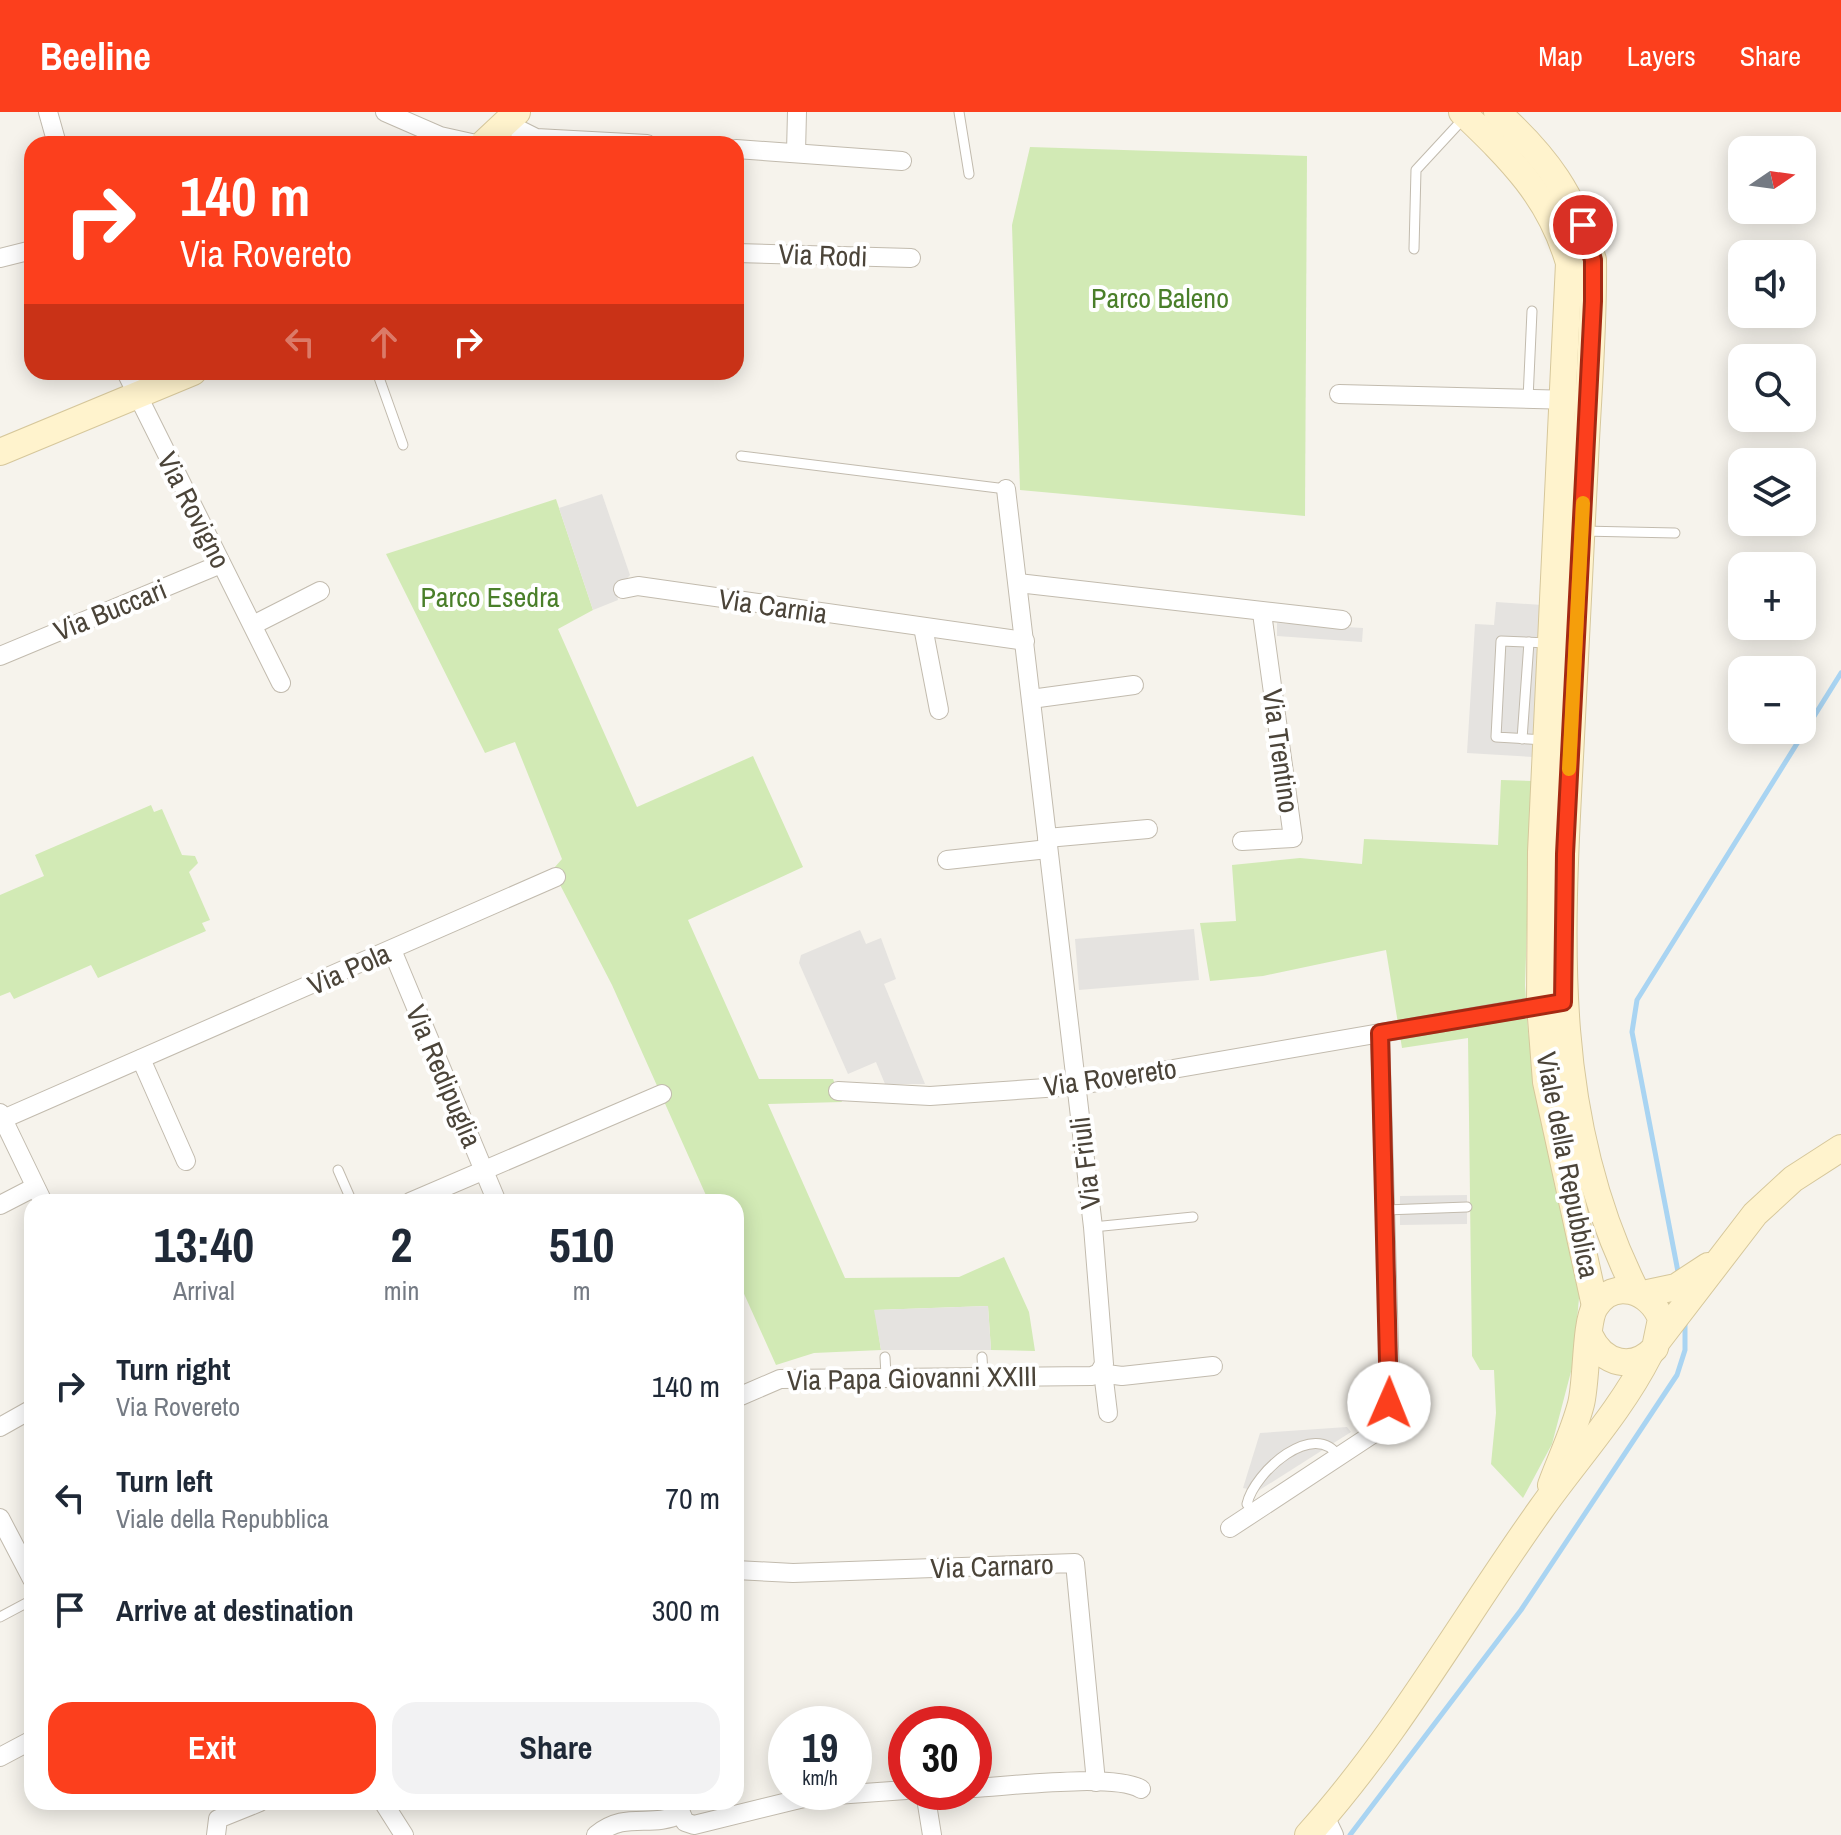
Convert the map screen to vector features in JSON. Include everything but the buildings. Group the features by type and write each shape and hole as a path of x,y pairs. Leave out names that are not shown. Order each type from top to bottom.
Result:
{"street":[{"path":"48,112 55,136"},
{"path":"385,112 432,136"},
{"path":"796,152 797,112"},
{"name":"Viale della Repubblica","path":"1497,112 1553,172 1583,225 1593,260 1552,644 1546,741 1551,1003 1546,1082 1595,1306 1589,1325 1581,1405 1542,1506"},
{"name":"Viale della Repubblica","path":"1466,113 1535,189 1560,233 1569,263 1581,531 1552,644"},
{"path":"472,136 496,133 520,136"},
{"path":"744,149 902,161"},
{"path":"0,258 24,252"},
{"name":"Via Rodi","path":"744,253 911,258"},
{"path":"0,452 131,384 152,380"},
{"name":"Via Rovigno","path":"131,384 281,683"},
{"path":"1339,394 1576,400"},
{"name":"Via Friuli","path":"1006,489 1093,1227 1104,1364 1096,1374 1104,1380 1108,1413"},
{"name":"Via Buccari","path":"0,656 221,564"},
{"path":"1018,583 1342,620"},
{"name":"Via Carnia","path":"623,589 638,586 1025,641"},
{"path":"253,625 320,591"},
{"name":"Via Trentino","path":"1242,841 1293,838 1262,613"},
{"path":"923,627 939,710"},
{"path":"1031,699 1134,685"},
{"path":"947,860 1148,829"},
{"name":"Via Pola","path":"2,1116 141,1059 556,877"},
{"name":"Via Redipuglia","path":"392,950 493,1194"},
{"name":"Viale della Repubblica","path":"1551,1003 1586,1156 1608,1232 1640,1293 1661,1319 1654,1347"},
{"name":"Via Rovereto","path":"838,1091 930,1096 1075,1086 1551,1003"},
{"path":"1230,1528 1388,1424 1390,1381 1380,1033"},
{"path":"141,1059 186,1161"},
{"path":"429,1194 662,1094"},
{"path":"2,1116 39,1194"},
{"name":"Viale della Repubblica","path":"1322,1829 1394,1728 1542,1506 1576,1467 1637,1378 1654,1347 1683,1313 1690,1285 1722,1254 1755,1214 1793,1179 1841,1148"},
{"path":"0,1205 24,1198"},
{"name":"Viale della Repubblica","path":"1595,1306 1613,1292 1640,1293 1690,1285"},
{"path":"1590,1336 1595,1347 1614,1361 1626,1363 1654,1347"},
{"name":"Via Papa Giovanni XXIII","path":"744,1395 780,1379 886,1366 982,1366 1122,1376 1213,1366"},
{"path":"0,1427 24,1414"},
{"path":"0,1518 24,1564"},
{"name":"Via Carnaro","path":"744,1570 793,1573 1075,1563 1096,1782"},
{"path":"0,1757 24,1744"},
{"path":"992,1787 1130,1782 1141,1789"},
{"path":"679,1810 685,1822 694,1825 808,1797 888,1791"},
{"path":"216,1835 218,1819 240,1810"},
{"path":"388,1810 404,1835"},
{"path":"596,1835 613,1822 671,1819 677,1810"},
{"path":"928,1810 932,1835"}],"lane":[{"path":"959,112 969,174"},
{"path":"1414,249 1416,170 1466,113"},
{"path":"1528,399 1532,311"},
{"path":"380,380 403,445"},
{"path":"741,456 1006,489"},
{"path":"1581,531 1675,533"},
{"path":"1501,641 1552,644 1546,741 1496,737 1501,641"},
{"path":"338,1170 348,1194"},
{"path":"1385,1210 1467,1207"},
{"path":"1093,1227 1193,1217"},
{"path":"1254,1513 1247,1504 1250,1490 1281,1455 1321,1441 1331,1445 1339,1457"},
{"path":"0,1617 24,1604"}],"green space":[{"name":"Parco Baleno","path":"1030,147 1307,156 1305,516 1020,490 1012,225"},
{"name":"Parco Esedra","path":"556,499 593,610 558,629 637,807 753,756 803,867 688,920 759,1079 833,1079 842,1102 768,1104 845,1278 959,1277 1004,1257 1029,1312 1035,1351 991,1350 988,1306 875,1310 881,1350 814,1353 776,1365 744,1294 744,1194 705,1194 612,985 556,877 554,868 562,859 515,742 485,753 386,554"},
{"path":"1501,780 1532,781 1525,985 1528,1031 1548,1151 1580,1287 1573,1364 1552,1444 1523,1498 1491,1464 1496,1413 1494,1370 1480,1370 1472,1356 1468,1038 1402,1048 1386,950 1263,976 1210,981 1200,923 1236,921 1232,865 1300,858 1362,864 1364,839 1498,845"},
{"path":"151,805 154,812 162,809 182,855 195,856 198,863 189,872 210,920 202,923 206,931 98,978 91,965 14,999 10,992 0,996 0,895 44,876 35,855"}],"shaded area":[{"path":"602,494 630,575 616,591 618,600 593,610 559,508"},
{"path":"1496,602 1542,605 1533,757 1467,753 1475,624 1494,625"},
{"path":"1277,623 1363,628 1362,642 1277,636"},
{"path":"1194,929 1199,980 1079,990 1075,939"},
{"path":"860,930 866,944 881,938 896,979 884,984 925,1084 885,1084 876,1062 848,1074 799,963 801,955"},
{"path":"1467,1195 1467,1224 1400,1225 1400,1196"},
{"path":"988,1306 991,1350 881,1350 874,1310"},
{"path":"1347,1427 1351,1432 1258,1491 1243,1488 1260,1433"}],"waterway":[{"path":"1679,1277 1632,1032 1637,1000 1841,673"},
{"path":"1350,1835 1521,1610 1677,1375 1685,1350 1685,1318"}],"slow traffic":[{"path":"1569,769 1583,503"}],"route":[{"path":"1389,1403 1380,1033 1563,1002 1565,854 1593,301 1593,260 1583,225"}]}
